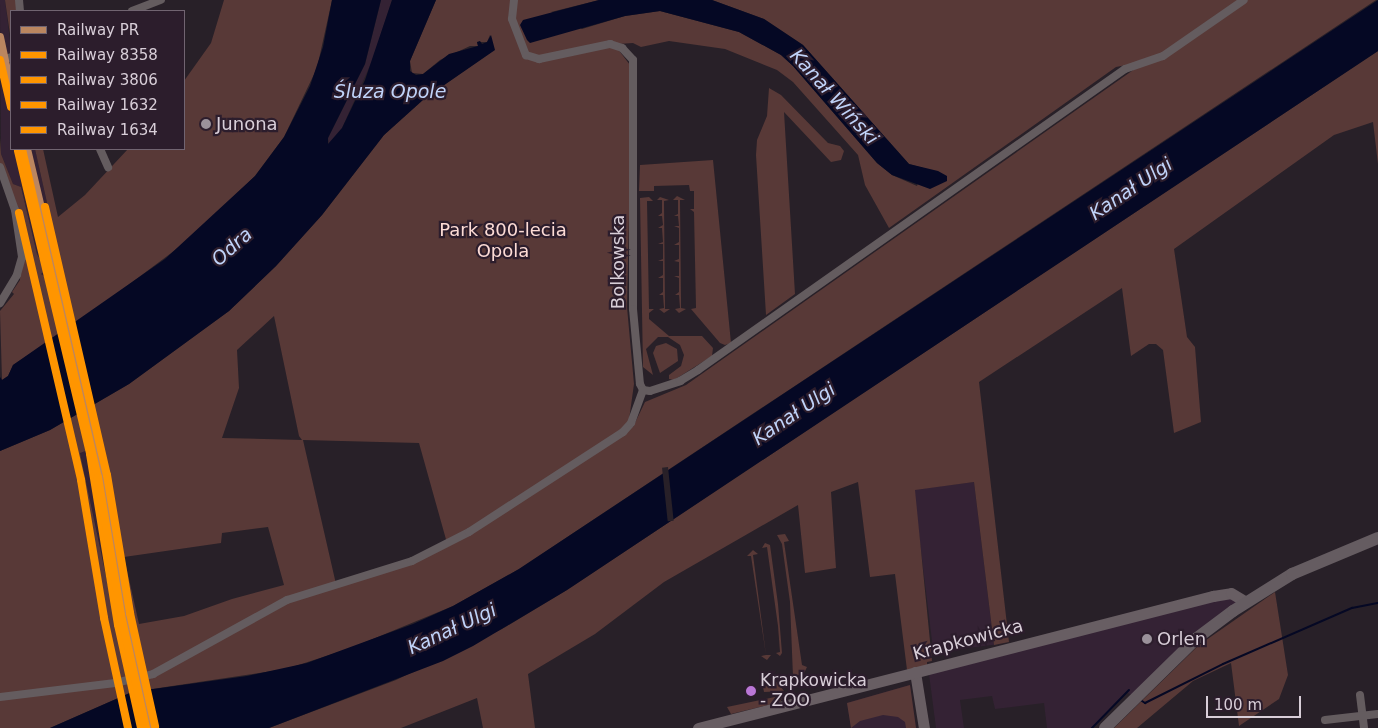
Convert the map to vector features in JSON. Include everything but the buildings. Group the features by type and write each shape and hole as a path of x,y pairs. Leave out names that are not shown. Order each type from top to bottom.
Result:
{"main road":[{"path":"1105,728 1197,638 1246,602 1317,562 1378,538"}],"street":[{"path":"135,10 161,0"},
{"name":"Bolkowska","path":"514,0 514,27 522,50 531,57 539,59 610,44 622,48 634,64 632,288 637,372 643,390"},
{"path":"0,697 115,683 148,676 287,600 412,561 468,532 623,432 630,423 643,390 680,381 1125,69 1163,56 1244,0"},
{"path":"100,150 108,167"},
{"path":"0,167 15,210 22,246 20,266 12,284 0,303"},
{"name":"Krapkowicka","path":"698,728 1226,593 1246,602"},
{"path":"915,672 924,728"},
{"path":"1360,695 1364,728"},
{"path":"1325,720 1378,714"}],"shaded area":[{"path":"0,0 5,0 10,41 10,150 35,150 63,274 49,278 43,277 40,271 46,270 37,254 21,187 13,184 1,154"},
{"path":"381,0 392,0 372,61 342,128 329,144 328,138 365,64"},
{"path":"100,439 140,663 140,670 130,672 125,666 80,452 88,450 86,443"},
{"path":"974,482 994,645 933,652 913,489"},
{"path":"1226,593 1246,602 1136,697 1126,692 1091,728 1047,728 1044,703 995,709 992,696 960,700 964,728 936,728 929,674"},
{"path":"910,685 916,728 851,728 847,703"}],"green space":[{"path":"5,0 16,0 17,10 10,10 10,34"},
{"path":"224,0 332,0 317,68 284,137 255,176 190,239 84,318 13,365 8,376 2,380 0,311 14,294 12,292 20,280 21,247 0,167 0,138 1,154 13,184 21,187 37,254 46,270 41,274 47,278 63,274 35,150 43,150 58,217 85,195 127,150 185,150 185,80 211,43"},
{"name":"Park 800-lecia Opola","path":"436,0 599,0 551,12 582,29 625,16 660,11 739,32 781,55 793,66 877,163 892,175 917,186 923,168 909,164 803,45 764,19 712,0 1376,0 519,569 453,606 351,648 286,669 132,692 50,728 0,728 0,451 50,430 129,384 229,311 276,266 322,215 384,135 424,99 494,50 490,35 487,42 477,42 478,46 470,46 440,60 423,74 412,73 410,61","holes":["669,41 725,49 777,70 793,82 858,155 865,185 889,228 1116,67 1146,61 686,385 645,402 633,427 628,427 634,384 627,307 632,77 630,65 617,48 618,44 633,43 641,47","274,316 299,436 302,440 222,438 239,388 237,350","100,440 140,663 140,669 130,672 129,666 125,666 80,453 88,450 87,443","303,440 419,443 447,543 367,577 336,584","268,527 284,585 232,599 184,616 139,624 124,557 221,543 222,533"]},
{"path":"1378,51 1378,164 1373,122 1334,135 1174,249 1187,337 1195,347 1201,422 1174,433 1163,350 1156,344 1149,344 1131,356 1122,288 979,382 1009,642 994,645 974,482 915,490 932,661 927,662 927,666 907,670 895,574 870,577 858,482 831,492 836,568 805,573 798,505 664,582 595,634 528,674 535,728 483,728 477,698 401,728 269,728 396,680 502,629 567,590"},
{"path":"769,88 781,95 828,143 840,146 844,151 841,160 831,162 784,112 795,294 766,315 756,155 757,140 767,116"},
{"path":"713,160 731,343 725,345 720,343 691,309 696,308 694,212 690,209 694,209 694,191 690,191 689,185 654,186 654,191 639,191 640,165"},
{"path":"677,196 685,200 680,200 681,308 686,309 679,313 675,309 680,308 679,295 675,295 679,292 679,278 674,276 679,276 679,262 674,261 679,259 679,245 674,245 679,242 679,228 674,226 679,226 678,216 674,216 678,214 678,200 673,200"},
{"path":"649,197 653,201 647,201 649,309 654,309 649,313 649,319 669,336 702,336 713,348 712,356 674,380 669,379 669,375 681,366 684,355 680,345 668,337 658,337 646,349 653,375 643,367 640,198"},
{"path":"660,197 669,200 664,201 665,309 670,309 664,313 659,309 664,308 663,295 659,295 663,292 663,278 658,278 663,275 663,261 658,261 663,259 663,244 658,244 663,242 662,228 658,228 663,225 662,216 658,216 662,213 662,200 657,200"},
{"path":"666,343 677,349 678,361 660,373 653,353 656,346"},
{"path":"785,534 789,541 784,542 802,665 807,667 804,673 793,677 790,602 782,544 777,535"},
{"path":"765,543 770,545 778,604 782,653 780,656 776,653 780,652 778,626 767,547 762,548"},
{"path":"753,550 758,554 753,555 766,655 751,556 747,556"},
{"path":"1275,592 1288,675 1279,699 1239,726 1231,663 1193,681 1137,728 1114,728 1199,645"},
{"path":"771,655 767,660 761,656"},
{"path":"777,682 784,691 764,692 763,687"},
{"path":"910,685 916,728 906,728 905,722 898,717 883,715 860,721 851,728 847,703"},
{"path":"784,695 780,702 731,714 727,707"}],"water":[{"path":"332,0 381,0 365,64 328,138 328,144 342,128 365,80 392,0 436,0 410,61 410,71 416,75 423,74 449,54 478,46 477,42 480,41 482,44 487,42 491,35 495,50 424,99 384,135 322,215 276,266 229,311 129,384 50,430 0,451 0,377 2,380 8,376 13,365 165,259 255,176 284,137 310,86 323,47"},
{"name":"Kanał Wiński","path":"599,0 712,0 764,19 803,45 909,164 938,171 947,176 947,181 930,189 892,175 877,163 793,66 781,55 739,32 660,11 625,16 530,43 520,25 523,20"},
{"name":"Kanał Ulgi","path":"1378,0 1378,51 567,590 473,646 443,661 269,728 50,728 132,692 247,676 307,663 413,624 453,606 519,569"}],"pier":[{"path":"74,322 92,408 77,411 58,325"},
{"path":"668,467 674,521 668,521 662,468"},
{"path":"144,687 153,728 142,728 134,689"}],"waterway":[{"path":"1142,701 1145,703 1223,664 1352,608 1378,603"},
{"path":"1092,728 1129,690"}],"rail line":[{"name":"PR","path":"0,37 10,84"},
{"name":"3806","path":"0,60 10,103"},
{"name":"3806","path":"22,150 98,477 121,615 146,728"},
{"name":"PR","path":"27,150 99,452 127,624 150,728"},
{"name":"8358","path":"18,151 90,454 118,625 141,728"},
{"name":"1632","path":"45,207 107,475 130,613 155,726"},
{"name":"1634","path":"19,213 81,480 104,618 128,728"}],"place":[{"name":"Junona","path":"206,124"},
{"name":"Orlen","path":"1147,639"},
{"name":"Krapkowicka - ZOO","path":"751,691"}],"water label":[{"name":"Śluza Opole","path":"390,92"},
{"name":"Odra","path":"232,247"}]}
